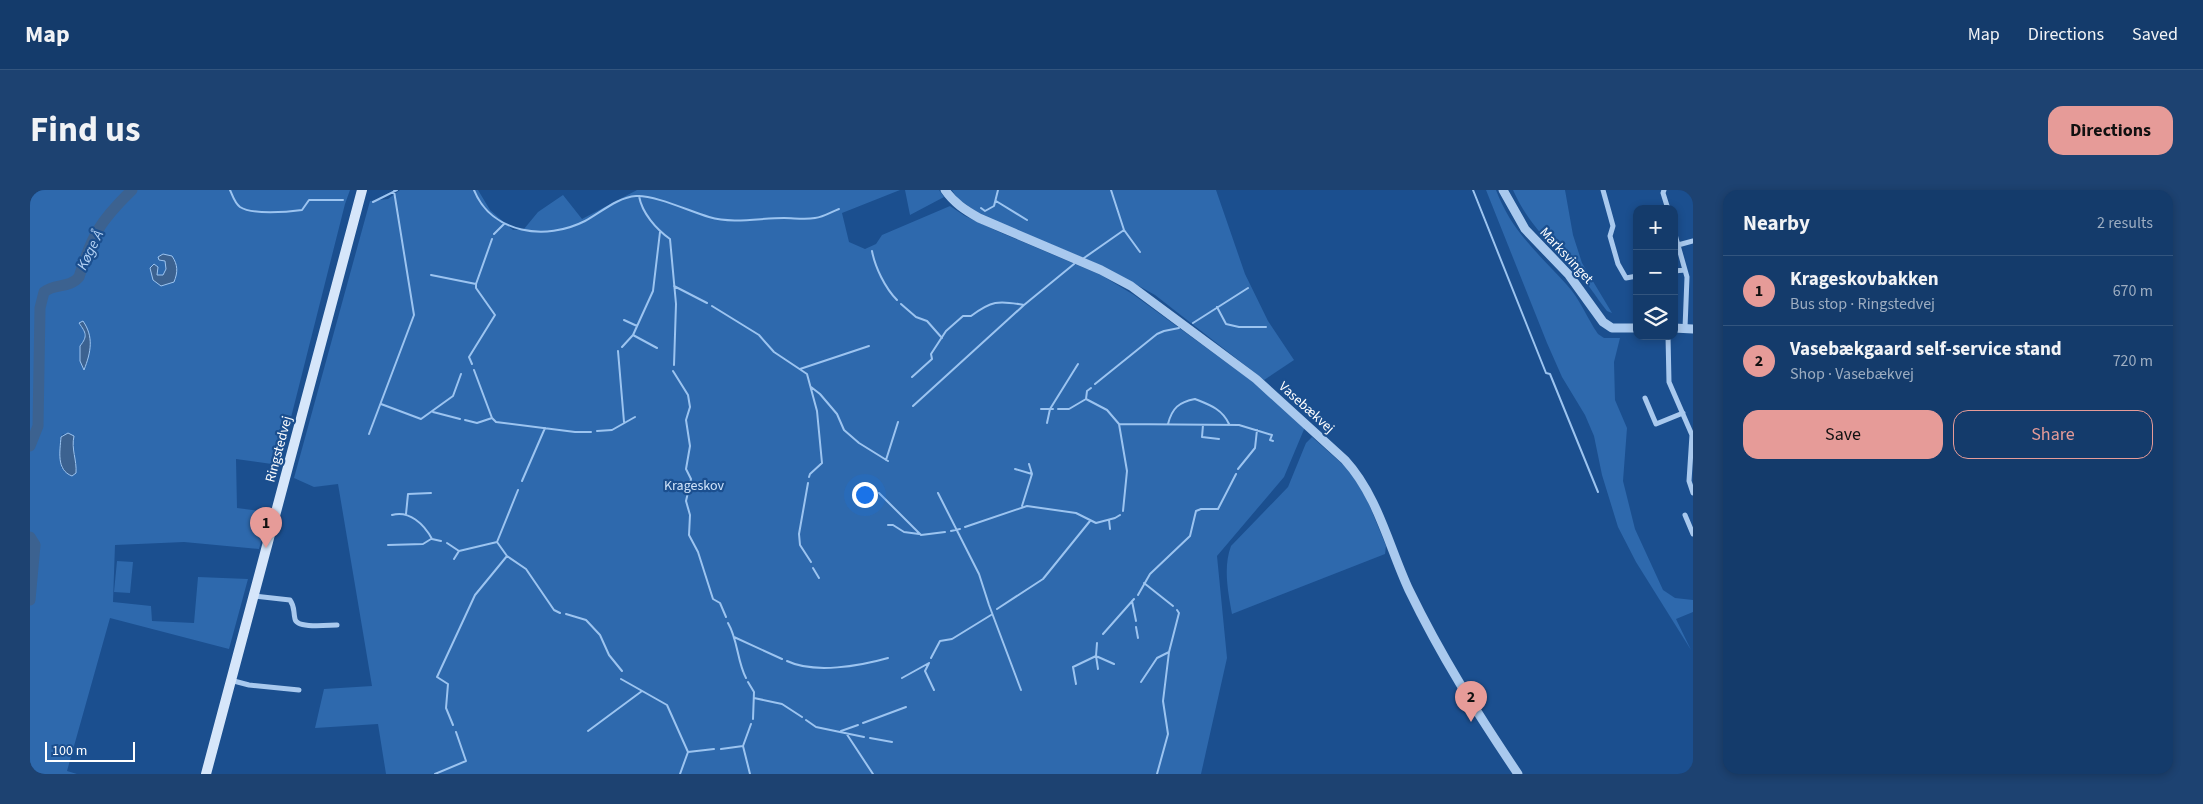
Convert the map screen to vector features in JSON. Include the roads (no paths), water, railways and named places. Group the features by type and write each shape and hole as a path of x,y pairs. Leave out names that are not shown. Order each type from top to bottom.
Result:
{"main road":[{"name":"Ringstedvej","path":"206,774 362,190"}],"street":[{"name":"Vasebækvej","path":"945,190 964,210 979,218 1101,270 1131,286 1256,379 1345,460 1358,474 1368,493 1409,588 1449,666 1473,707 1518,774"},
{"name":"Marksvinget","path":"1503,190 1525,229 1574,280 1600,319 1612,328 1633,328"},
{"path":"1603,190 1613,226 1610,236 1618,264 1626,278 1633,277"},
{"path":"1664,190 1663,193 1667,205"},
{"path":"1689,328 1686,303 1687,276 1678,245 1693,241"},
{"path":"1678,271 1686,270"},
{"path":"1686,303 1693,304"},
{"path":"1668,340 1669,382 1692,435 1689,481 1693,493"},
{"path":"1645,398 1656,424 1683,413"},
{"path":"1685,515 1693,534"},
{"path":"253,596 290,600 295,607 295,620 298,624 306,626 337,625"},
{"path":"230,680 249,685 299,690"}],"waterway":[{"name":"Køge Å","path":"30,446 38,426 40,308 44,292 48,289 71,283 79,277 88,250 98,229 132,190"},
{"path":"230,190 240,207 246,210 261,212 302,210 309,200 343,200"},
{"path":"373,202 397,190"},
{"path":"474,190 482,205 493,216 522,230 537,232 554,231 570,227 585,221 616,202 636,196 653,198 709,217 727,220 811,219 839,209"},
{"path":"981,208 985,211 994,206 998,190"},
{"path":"1111,190 1124,230 1140,252"},
{"path":"1473,190 1546,373 1550,374 1598,492"},
{"path":"369,434 414,315 394,191"},
{"path":"639,196 650,220 670,239 676,304 674,365"},
{"path":"996,201 1027,220"},
{"path":"494,234 504,224"},
{"path":"1084,258 1124,230"},
{"path":"622,347 633,335 653,291 660,232"},
{"path":"472,364 469,357 495,315 476,288 492,239"},
{"path":"872,251 881,277 888,290 897,300"},
{"path":"913,406 1024,305 1074,264"},
{"path":"431,275 476,284"},
{"path":"674,286 707,303"},
{"path":"1193,323 1248,288"},
{"path":"912,377 932,359 931,354 946,331 963,316 971,316 984,307 995,303 1008,302 1024,305"},
{"path":"901,304 916,317 927,321 942,338"},
{"path":"712,306 759,335 774,352 807,374 817,411 822,463 809,477"},
{"path":"1217,307 1226,324 1239,327 1266,327"},
{"path":"624,320 637,326"},
{"path":"1095,384 1157,334 1179,328"},
{"path":"633,335 657,348"},
{"path":"800,369 869,346"},
{"path":"618,351 624,422"},
{"path":"1047,423 1050,409 1078,364"},
{"path":"474,370 492,418 496,422 575,432 591,432"},
{"path":"673,371 688,395 690,407 686,420 690,446 686,469 691,479 686,501 690,515 689,535 698,552 713,599 720,603 726,617"},
{"path":"381,404 421,419 453,396 461,374"},
{"path":"811,387 820,394 837,414 844,430 859,443 888,461"},
{"path":"1091,388 1087,391 1086,399 1107,410 1119,424 1127,471 1123,511"},
{"path":"1058,409 1069,409 1086,399"},
{"path":"1168,424 1174,410 1180,404 1195,399 1219,411 1229,424"},
{"path":"1041,409 1053,409"},
{"path":"433,412 460,419"},
{"path":"597,431 612,430 635,417"},
{"path":"465,420 477,423 492,418"},
{"path":"886,460 898,422"},
{"path":"1119,424 1239,425 1272,435 1270,440 1273,441"},
{"path":"1203,425 1202,437 1219,439"},
{"path":"522,481 545,428"},
{"path":"1238,469 1255,448 1257,430"},
{"path":"1022,506 1032,474 1029,464"},
{"path":"1015,469 1032,474"},
{"path":"1138,595 1150,574 1190,536 1196,511 1201,509 1218,509 1236,474"},
{"path":"808,483 799,534 800,545 811,562"},
{"path":"497,542 518,490"},
{"path":"406,514 408,494 431,493"},
{"path":"879,493 921,535 945,532"},
{"path":"938,493 979,574 1021,690"},
{"path":"965,527 1027,506 1076,513 1096,523 1120,515"},
{"path":"392,515 410,516 425,528 432,539 441,541"},
{"path":"1109,520 1110,529"},
{"path":"997,609 1043,579 1090,521"},
{"path":"888,525 893,525 904,532 919,534"},
{"path":"951,531 960,529"},
{"name":"Køge Å","path":"30,537 35,545 30,600"},
{"path":"388,545 423,544 431,539"},
{"path":"497,542 507,556 526,569 554,610 560,613"},
{"path":"447,543 459,551 497,542"},
{"path":"454,559 459,551"},
{"path":"453,725 446,708 448,684 437,677 475,595 507,556"},
{"path":"813,568 819,578"},
{"path":"1144,583 1173,606"},
{"path":"1103,634 1134,599"},
{"path":"1132,601 1136,621"},
{"path":"1157,774 1168,734 1163,701 1169,652 1179,613 1177,610"},
{"path":"566,614 586,620 600,635 609,655 622,671"},
{"path":"931,658 940,641 952,639 991,615"},
{"path":"728,623 734,636 746,678"},
{"path":"1136,627 1138,638"},
{"path":"734,637 782,659"},
{"path":"1097,643 1098,669"},
{"path":"1141,682 1157,658 1169,652"},
{"path":"1076,684 1073,667 1096,656 1114,664"},
{"path":"787,661 798,665 823,668 851,666 888,658"},
{"path":"929,663 925,671 934,690"},
{"path":"902,678 929,663"},
{"path":"621,679 667,705 688,752 680,774"},
{"path":"748,682 754,692 753,719"},
{"path":"588,731 642,691"},
{"path":"754,698 782,704 802,717"},
{"path":"863,723 906,707"},
{"path":"806,720 816,727 864,737"},
{"path":"750,774 743,746 751,724"},
{"path":"841,731 858,725"},
{"path":"435,774 466,761 456,732"},
{"path":"846,733 873,774"},
{"path":"870,738 892,742"},
{"path":"721,749 743,746"},
{"path":"688,752 714,749"}],"place":[{"name":"Krageskovbakken","path":"266,548"},
{"name":"Vasebækgaard self-service stand","path":"1471,722"}],"park label":[{"name":"Krageskov","path":"694,485"}]}
